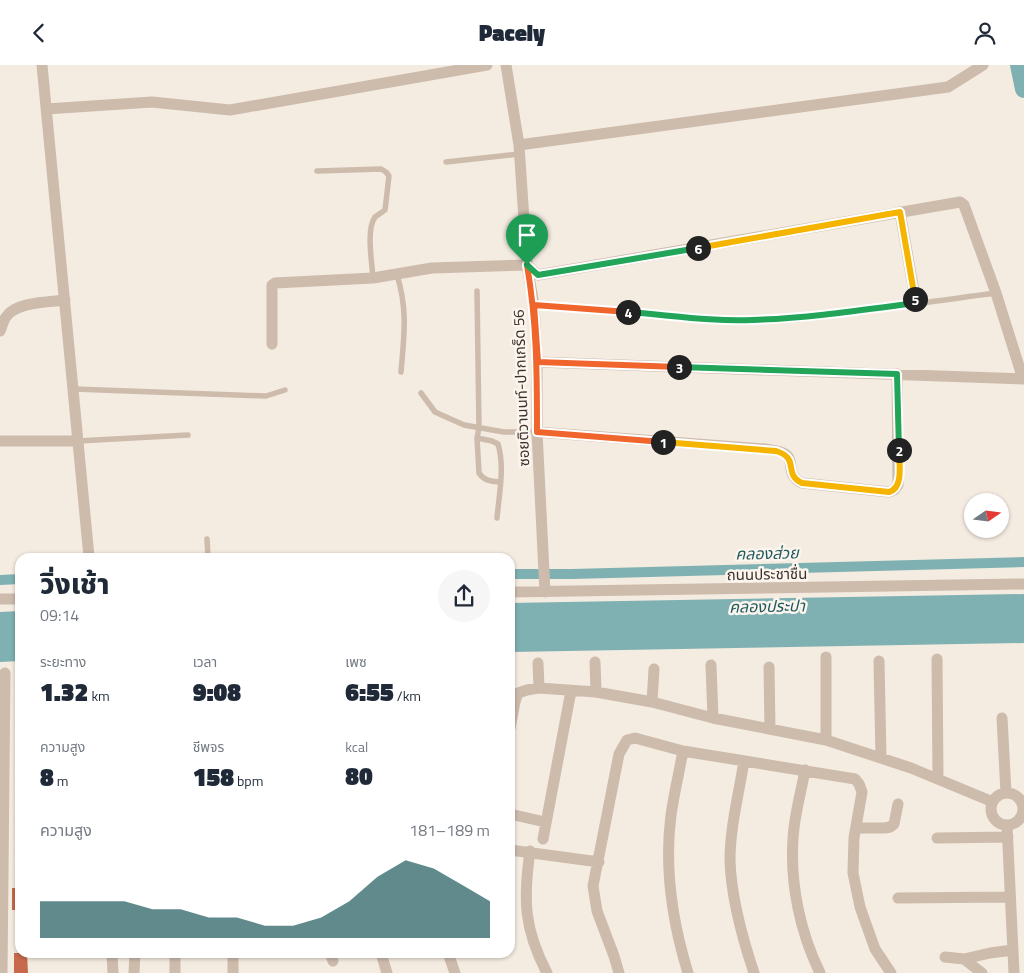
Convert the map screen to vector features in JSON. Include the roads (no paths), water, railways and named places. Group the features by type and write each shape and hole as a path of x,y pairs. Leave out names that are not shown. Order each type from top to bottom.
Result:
{"street":[{"path":"42,65 89,553"},
{"path":"46,109 152,102 230,110 488,65"},
{"name":"ซอยติวานนท์-ปากเกร็ด 56","path":"506,65 519,149 527,265 534,305 538,362 537,432 545,592"},
{"path":"519,149 948,87 983,65"},
{"path":"272,345 272,285 275,283 373,278 432,268 527,265 538,275 960,202 964,205 996,293 1024,379 538,362"},
{"path":"900,212 916,303"},
{"path":"0,331 6,316 12,310 26,305 65,300"},
{"path":"537,432 765,449 784,453 790,458 792,475 795,480 802,483 889,492 898,485 897,374"},
{"path":"0,441 78,441"},
{"name":"ถนนประชาชื่น","path":"515,592 1024,584"},
{"path":"0,599 15,599"},
{"path":"826,657 826,740"},
{"path":"937,659 938,778"},
{"path":"880,661 881,758"},
{"path":"595,662 596,692"},
{"path":"538,663 539,689"},
{"path":"711,665 713,718"},
{"path":"769,667 770,729"},
{"path":"652,702 654,669"},
{"path":"2,973 1,824 5,673"},
{"path":"515,702 518,693 539,689 596,692 652,702 713,718 826,740 938,778 993,802"},
{"path":"543,839 571,691"},
{"path":"1002,719 1006,793"},
{"path":"618,973 614,956 596,911 594,886 619,754 627,740 635,739 683,751 855,779 860,784 862,792 854,838 853,873 860,907 875,949 890,973"},
{"path":"683,751 671,815 668,860 670,893 678,941 688,973"},
{"path":"744,761 730,860 733,891 740,925 754,973"},
{"path":"805,770 793,837 792,879 803,928 820,973"},
{"path":"937,838 1008,831 1021,816 1023,808 1017,797 1006,793 998,796 993,802 992,813 997,822 1008,831 1014,973"},
{"path":"856,827 890,827 894,824 898,804"},
{"path":"515,815 545,822"},
{"path":"515,850 599,862"},
{"path":"530,851 525,901 529,930 536,953 547,973"},
{"path":"898,898 1010,897"},
{"path":"944,957 964,959 1012,950"},
{"path":"112,958 113,973"},
{"path":"134,973 135,958"},
{"path":"175,958 175,973"},
{"path":"233,958 233,973"},
{"path":"382,958 387,973"},
{"path":"450,958 455,973"},
{"path":"964,959 982,973"}],"lane":[{"path":"446,162 519,149"},
{"path":"317,171 381,169 389,177 385,210 375,217 372,225 370,240 373,278"},
{"path":"397,275 402,294 405,320 401,372"},
{"path":"477,291 479,428 477,439 479,473 486,480 500,482"},
{"path":"534,305 747,320 819,315 996,293"},
{"path":"74,389 266,396 285,390"},
{"path":"421,393 435,413 464,425 504,432 537,432"},
{"path":"78,441 188,435"},
{"path":"477,439 492,441 498,444 501,464 497,518"},
{"path":"207,539 208,553"}],"water":[{"name":"คลองประปา","path":"1024,594 1024,643 515,652 515,603"},
{"path":"15,611 15,661 0,662 0,612"}],"waterway":[{"path":"1019,65 1024,89"},
{"name":"คลองส่วย","path":"515,574 1024,562"},
{"name":"คลองส่วย","path":"0,580 15,579"}]}
